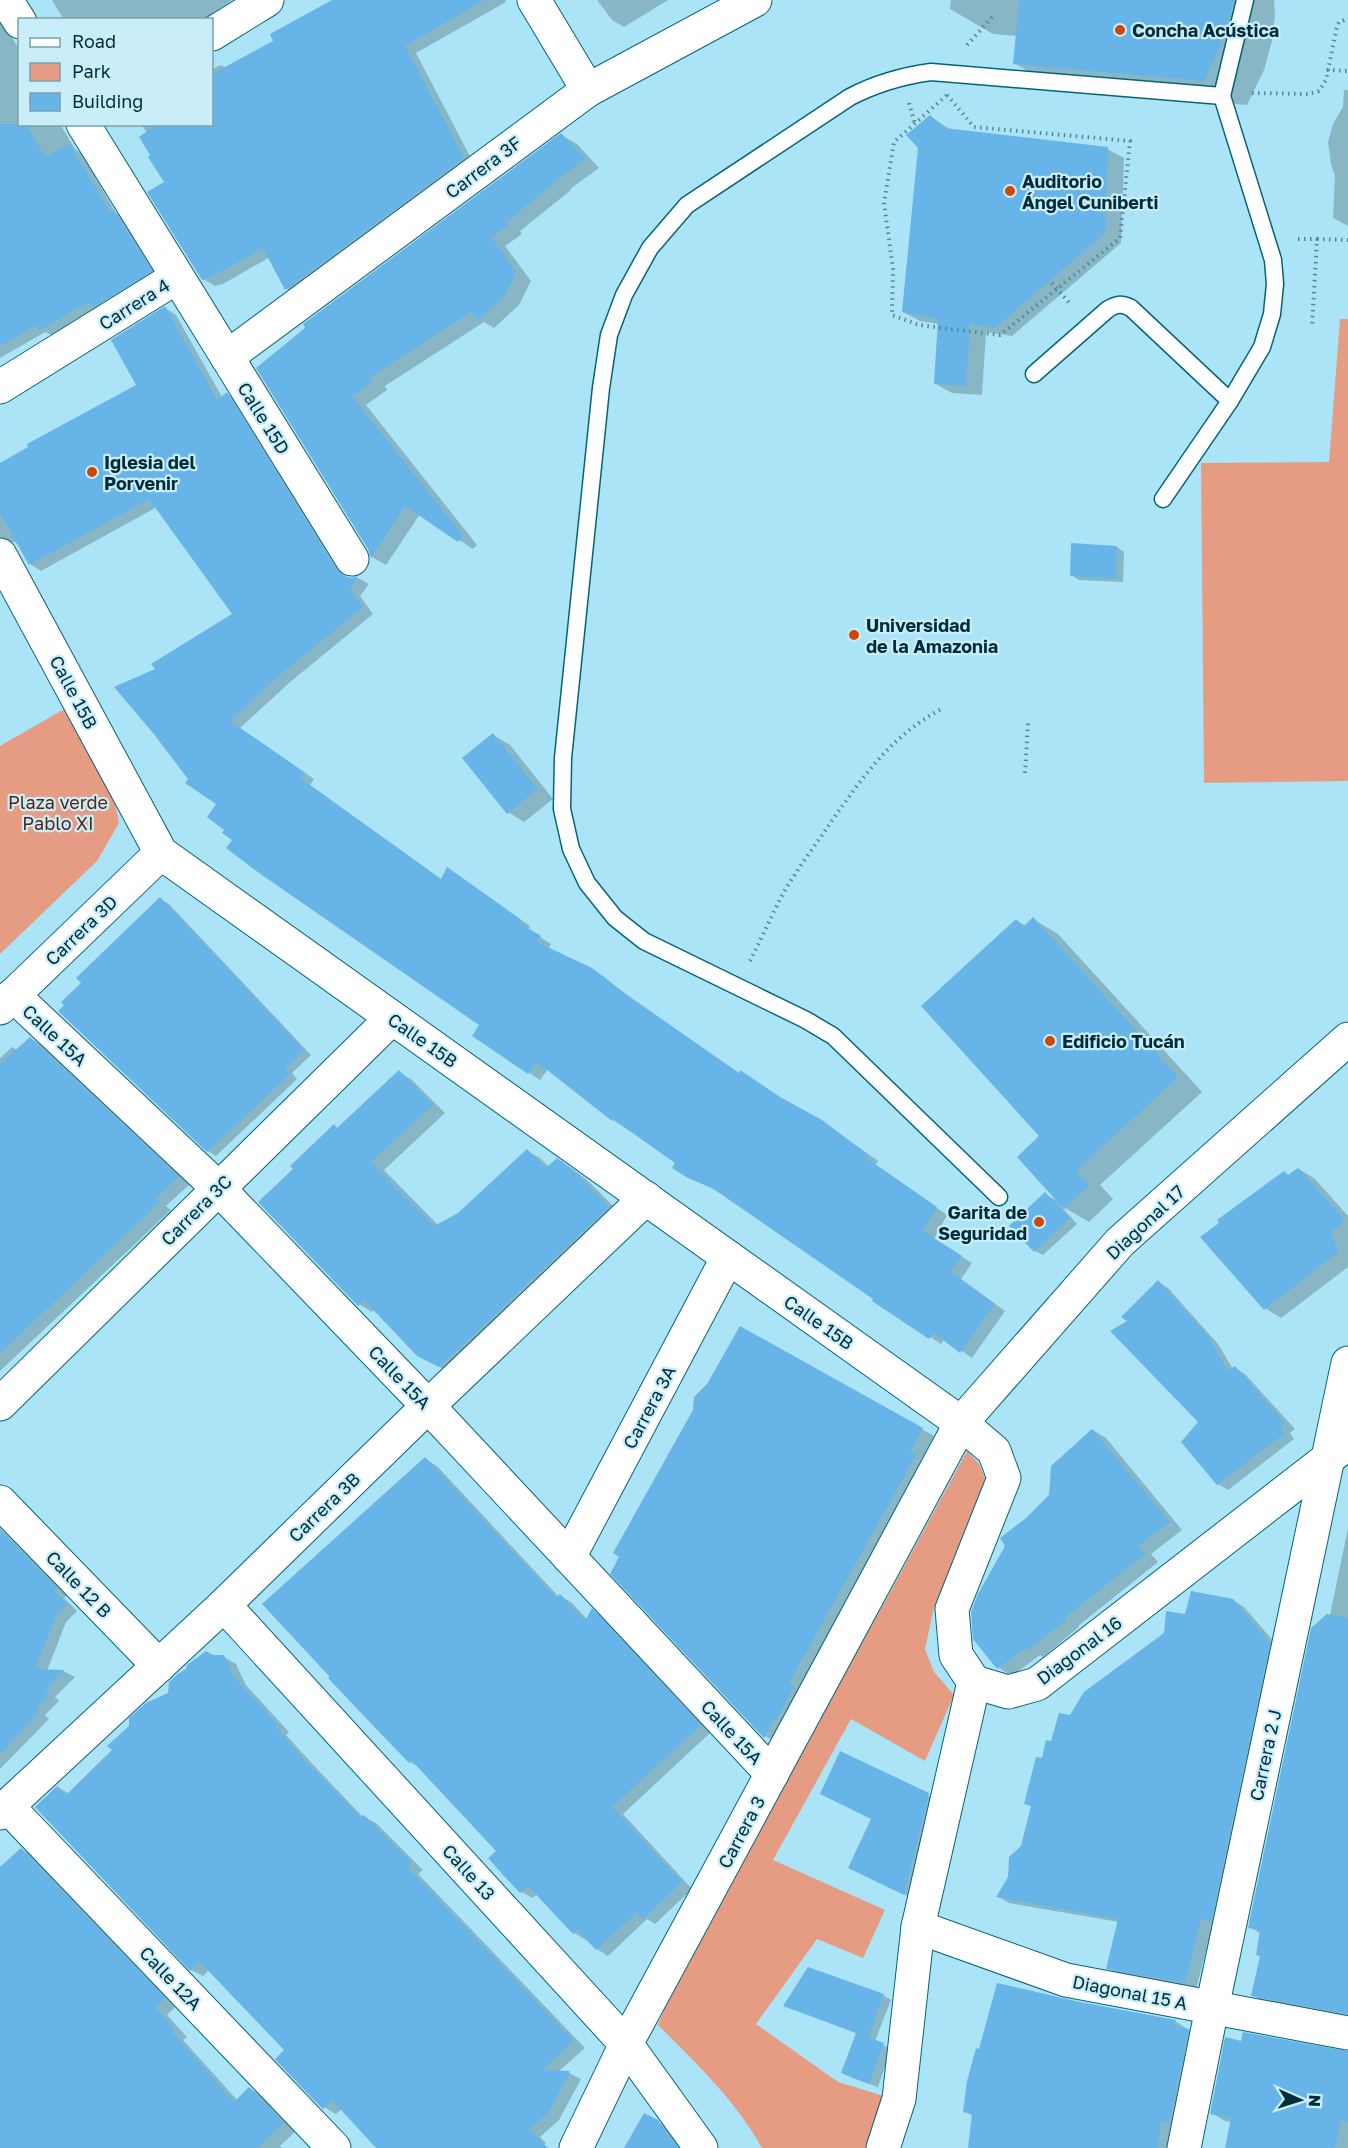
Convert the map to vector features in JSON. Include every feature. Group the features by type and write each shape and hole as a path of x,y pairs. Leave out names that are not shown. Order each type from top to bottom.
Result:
{"street":[{"path":"6,0 18,19"},
{"path":"213,33 267,0"},
{"path":"534,0 588,90"},
{"name":"Carrera 3F","path":"227,357 588,90 754,0"},
{"name":"Carrera 4","path":"0,387 177,277 83,126"},
{"name":"Calle 15D","path":"177,277 352,559"},
{"name":"Calle 15B","path":"0,555 161,853 961,1423"},
{"name":"Carrera 3D","path":"7,1001 161,853"},
{"name":"Calle 15A","path":"7,1001 218,1188 428,1406 772,1774"},
{"name":"Carrera 3C","path":"0,1404 392,1018"},
{"name":"Diagonal 17","path":"961,1423 1120,1242 1348,1039"},
{"name":"Carrera 3B","path":"4,1810 224,1605 646,1198"},
{"name":"Carrera 3A","path":"569,1557 728,1257"},
{"name":"Carrera 2 J","path":"1184,2148 1212,2008 1338,1450 1348,1363"},
{"path":"883,2148 899,2099 918,1927 974,1682 956,1655 952,1609 1004,1478 994,1451 961,1423"},
{"name":"Carrera 3","path":"576,2148 626,2044 961,1423"},
{"name":"Diagonal 16","path":"974,1682 1008,1692 1037,1684 1338,1450"},
{"name":"Calle 12 B","path":"0,1502 159,1666"},
{"name":"Calle 13","path":"224,1605 626,2044 701,2148"},
{"name":"Calle 12A","path":"4,1810 334,2148"},
{"name":"Diagonal 15 A","path":"918,1927 1066,1980 1348,2033"}],"lane":[{"path":"1163,500 1230,401 1262,347 1272,314 1275,284 1273,260 1222,96 1245,0"},
{"path":"999,1197 833,1036 806,1020 644,941 615,918 587,883 571,849 562,809 563,758 601,388 609,335 624,295 650,248 687,205 850,97 884,81 931,72 1222,96"},
{"path":"1034,374 1107,310 1114,305 1123,304 1131,308 1230,401"}],"path":[{"path":"1245,97 1256,92 1314,93 1323,87 1337,26 1339,22 1348,19"},
{"path":"1327,70 1348,70"},
{"path":"947,95 974,127 1130,141 1120,238 1000,335 919,325 892,315 894,268 884,202 894,142 914,124 947,95"},
{"path":"1295,239 1348,240"},
{"path":"1312,327 1317,239"},
{"path":"738,986 790,882 864,774 895,742 919,722 943,708"},
{"path":"1025,773 1028,723"}],"green space":[{"path":"1340,319 1348,319 1348,781 1204,783 1201,463 1329,462"},
{"name":"Plaza verde Pablo XI","path":"68,707 111,783 119,823 97,861 0,954 0,746"},
{"path":"967,1451 979,1464 985,1478 976,1511 934,1607 925,1649 934,1672 954,1695 925,1761 851,1719 773,1860 885,1910 863,1958 817,1939 756,2024 838,2082 884,2096 874,2148 762,2148 728,2098 658,2025 708,1901 795,1759 886,1600"}],"building":[{"path":"332,0 484,0 405,46 464,158 285,290 263,248 210,278 202,280 147,192 164,182 148,157 150,155 139,137 154,126 213,126 213,73 273,41 270,34"},
{"name":"Concha Acústica","path":"1019,0 1234,0 1221,45 1204,81 1013,64"},
{"name":"Auditorio Ángel Cuniberti","path":"930,115 944,128 1108,147 1105,233 995,328 970,324 966,386 934,384 938,319 902,312 918,148 906,135"},
{"path":"0,124 18,124 18,126 27,126 45,157 70,144 110,213 114,210 152,271 93,307 89,302 40,330 37,325 0,346"},
{"path":"561,133 585,159 556,180 506,222 508,225 491,237 516,272 504,297 478,320 471,312 370,377 373,381 352,396 463,536 458,542 405,506 371,558 368,549 256,368 305,328 303,324"},
{"path":"165,306 217,400 227,392 336,569 344,576 352,578 358,576 350,589 363,607 277,677 230,721 304,772 300,778 441,879 447,867 520,919 518,922 541,936 537,942 592,968 739,1073 740,1070 780,1097 822,1120 867,1154 865,1157 937,1207 923,1231 962,1256 951,1272 995,1304 960,1353 934,1333 929,1339 712,1188 672,1168 675,1163 613,1119 612,1121 537,1062 528,1074 472,1036 479,1025 226,848 232,840 222,833 224,830 207,817 216,804 185,783 188,779 114,687 155,669 151,664 232,614 149,499 29,565 0,513 0,463 28,447 27,444 136,385 111,340"},
{"path":"1071,543 1117,546 1115,579 1070,576"},
{"path":"493,733 537,789 507,814 462,758"},
{"path":"160,897 304,1050 285,1068 290,1074 207,1152 58,1011 64,1005 61,1002 81,983 76,978"},
{"name":"Edificio Tucán","path":"1033,917 1178,1077 1076,1171 1089,1185 1064,1209 1017,1157 1039,1136 921,1006 1016,919 1023,927"},
{"path":"30,1037 179,1177 155,1198 160,1202 0,1353 0,1064"},
{"path":"399,1070 433,1105 371,1162 434,1226 458,1213 527,1149 546,1168 557,1158 572,1169 609,1207 439,1367 417,1356 364,1300 358,1306 258,1202 293,1169 290,1166 334,1124 337,1128"},
{"path":"1298,1168 1345,1220 1331,1232 1338,1252 1264,1310 1200,1237 1219,1223 1217,1220 1284,1171 1288,1175"},
{"name":"Garita de Seguridad","path":"1045,1192 1070,1218 1034,1252 1009,1226"},
{"path":"1158,1280 1208,1336 1228,1371 1235,1366 1285,1423 1280,1427 1285,1433 1217,1485 1181,1442 1198,1422 1110,1331 1127,1321 1121,1317"},
{"path":"740,1326 923,1428 910,1452 916,1455 789,1683 794,1686 764,1738 610,1574 619,1557 613,1553 693,1410 694,1397 707,1384"},
{"path":"1092,1429 1170,1522 1138,1546 1145,1554 1065,1617 1067,1619 1028,1650 1025,1648 997,1669 973,1639 971,1612 978,1594 1005,1546 1000,1538 1026,1518 1049,1495 1051,1466"},
{"path":"425,1457 556,1598 560,1594 585,1621 592,1608 701,1725 612,1807 682,1882 643,1919 637,1912 596,1950 578,1931 573,1934 528,1886 520,1893 488,1858 496,1851 412,1761 409,1763 361,1713 262,1604"},
{"path":"0,1530 57,1588 54,1591 67,1604 56,1616 35,1669 65,1670 45,1690 50,1694 36,1708 39,1712 2,1752 0,1752"},
{"path":"1191,1591 1233,1599 1270,1643 1211,1921 1201,1919 1185,1983 1106,1969 1118,1919 996,1897 1008,1877 1009,1857 1021,1846 1031,1806 1024,1804 1036,1757 1042,1758 1046,1740 1051,1741 1059,1713 1070,1715 1084,1692 1164,1633 1166,1611 1185,1614"},
{"path":"1327,1614 1348,1618 1348,2014 1251,1996 1260,1956 1256,1955 1260,1930 1248,1928 1311,1628"},
{"path":"206,1651 213,1655 224,1655 234,1677 278,1725 276,1727 307,1763 360,1817 364,1815 412,1862 407,1867 574,2041 542,2070 570,2071 548,2113 529,2129 548,2148 376,2148 332,2100 323,2109 312,2098 275,2059 284,2050 199,1961 190,1971 35,1807 57,1786 66,1795 112,1750 107,1746 129,1726 129,1718 146,1703 168,1693 169,1682"},
{"path":"840,1751 929,1793 904,1895 848,1868 871,1819 820,1794"},
{"path":"21,1848 165,1998 156,2008 175,2029 172,2032 234,2102 249,2087 284,2123 257,2148 0,2148 0,1867"},
{"path":"808,1967 884,1994 868,2037 783,2006"},
{"path":"997,1983 1080,2002 1176,2020 1174,2026 1189,2029 1169,2123 1161,2121 1158,2148 968,2148 972,2114 963,2112 967,2081 976,2048 979,2049"},
{"path":"1243,2032 1348,2051 1348,2122 1341,2120 1335,2148 1225,2148 1231,2118 1210,2114 1225,2037 1241,2041"},
{"path":"856,2033 884,2043 869,2084 841,2073"},
{"path":"644,2113 658,2120 678,2148 624,2148"}],"place":[{"name":"Concha Acústica","path":"1120,30"},
{"name":"Auditorio Ángel Cuniberti","path":"1010,191"},
{"name":"Iglesia del Porvenir","path":"92,472"},
{"name":"Universidad de la Amazonia","path":"854,635"},
{"name":"Edificio Tucán","path":"1050,1041"},
{"name":"Garita de Seguridad","path":"1039,1222"}]}
